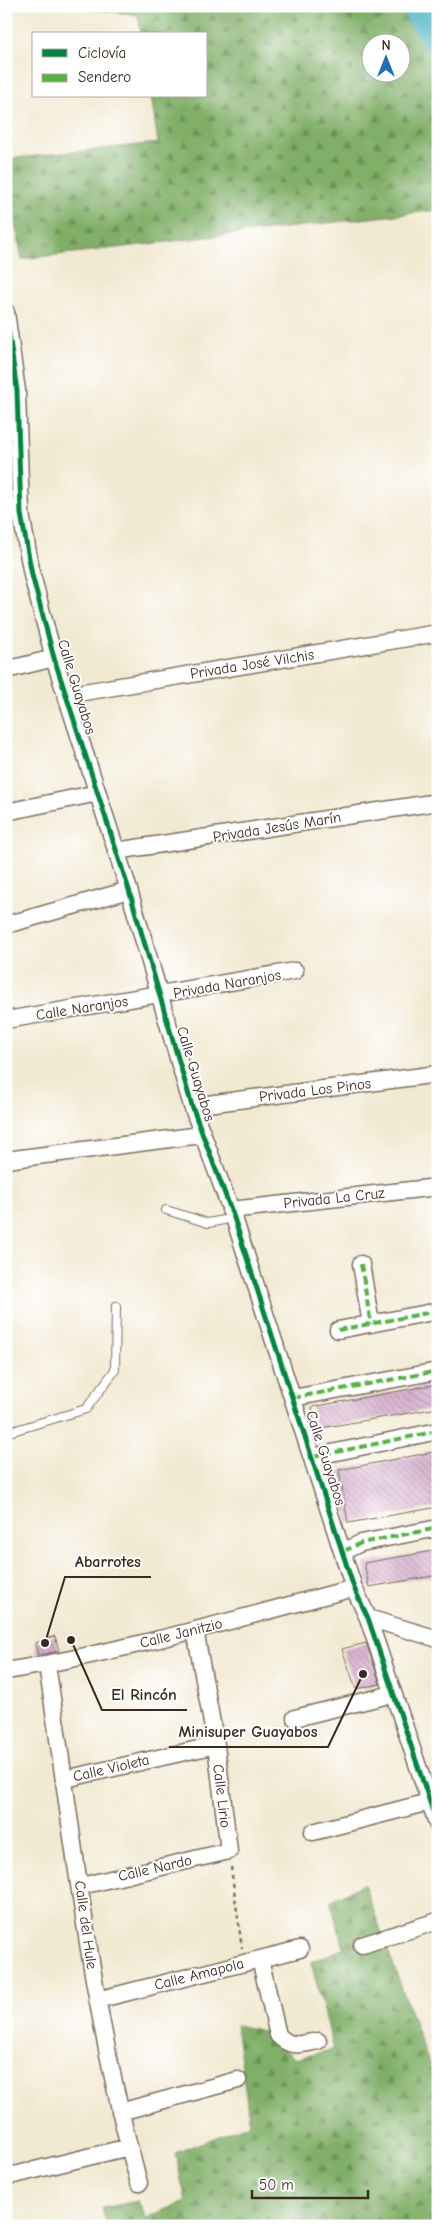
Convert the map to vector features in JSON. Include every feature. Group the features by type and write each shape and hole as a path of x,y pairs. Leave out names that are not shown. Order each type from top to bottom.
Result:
{"street":[{"name":"Calle Guayabos","path":"6,312 17,391 21,514 32,575 54,658 129,890 201,1135 232,1214 344,1551 354,1588 368,1618 393,1694 430,1783 429,1802 438,1826"},
{"name":"Privada José Vilchis","path":"66,695 438,633"},
{"path":"6,670 54,658"},
{"path":"6,812 98,793"},
{"name":"Privada Jesús Marín","path":"116,851 438,802"},
{"path":"6,925 129,890"},
{"name":"Privada Naranjos","path":"159,996 295,971"},
{"name":"Calle Naranjos","path":"6,1020 159,996"},
{"name":"Privada Los Pinos","path":"192,1106 438,1074"},
{"name":"Calle Guayabos","path":"6,1160 201,1135"},
{"name":"Privada La Cruz","path":"232,1214 438,1187"},
{"path":"361,1264 371,1324"},
{"path":"338,1330 438,1311"},
{"path":"293,1398 438,1371"},
{"path":"312,1457 438,1431"},
{"path":"344,1551 361,1543 438,1528"},
{"name":"Calle Janitzio","path":"6,1671 47,1665 195,1630 354,1588"},
{"path":"368,1618 438,1639"},
{"name":"Calle Lirio","path":"195,1630 216,1745 229,1851"},
{"name":"Calle del Hule","path":"47,1665 97,2000 120,2112 139,2183"},
{"path":"295,1718 393,1694"},
{"name":"Calle Violeta","path":"65,1779 216,1745"},
{"path":"313,1832 429,1802"},
{"name":"Calle Nardo","path":"81,1886 229,1851"},
{"path":"362,1945 438,1921"},
{"name":"Calle Amapola","path":"97,2000 300,1949"},
{"path":"252,1960 278,2035 286,2043 294,2045 318,2041"},
{"path":"120,2112 238,2080"},
{"path":"6,2177 129,2147"}],"lane":[{"path":"166,1210 208,1222 232,1214"},
{"path":"6,1434 86,1409 115,1370 116,1306"}],"path":[{"path":"229,1851 252,1960"}],"green space":[{"path":"67,6 397,6 428,51 438,60 438,210 22,259 6,176 6,159 158,143 151,98 208,98 208,32 141,32 138,15"},
{"path":"364,1884 438,2088 438,2226 107,2226 102,2208 138,2201 146,2218 186,2201 175,2153 250,2124 236,2025 268,2032 295,2059 334,2049 311,1962 344,1948 330,1901"}],"building":[{"path":"438,1384 438,1408 315,1429 312,1407"},
{"path":"438,1451 438,1507 348,1523 339,1470"},
{"path":"438,1550 438,1575 369,1587 364,1563"},
{"path":"55,1636 59,1651 38,1655 35,1643"},
{"path":"366,1643 380,1684 356,1689 342,1649"}],"waterway":[{"path":"415,6 438,43"}],"marked path":[{"path":"361,1264 371,1324"},
{"path":"338,1330 438,1311"},
{"path":"293,1398 438,1371"},
{"path":"312,1457 438,1431"},
{"path":"344,1551 361,1543 438,1528"}],"cycle path":[{"path":"6,312 17,391 21,514 32,575 54,658 129,890 192,1106 234,1218 354,1588 368,1618 438,1826"}],"place":[{"name":"El Rincón","path":"71,1640"},
{"name":"Abarrotes","path":"45,1643"},
{"name":"Minisuper Guayabos","path":"363,1674"}]}
